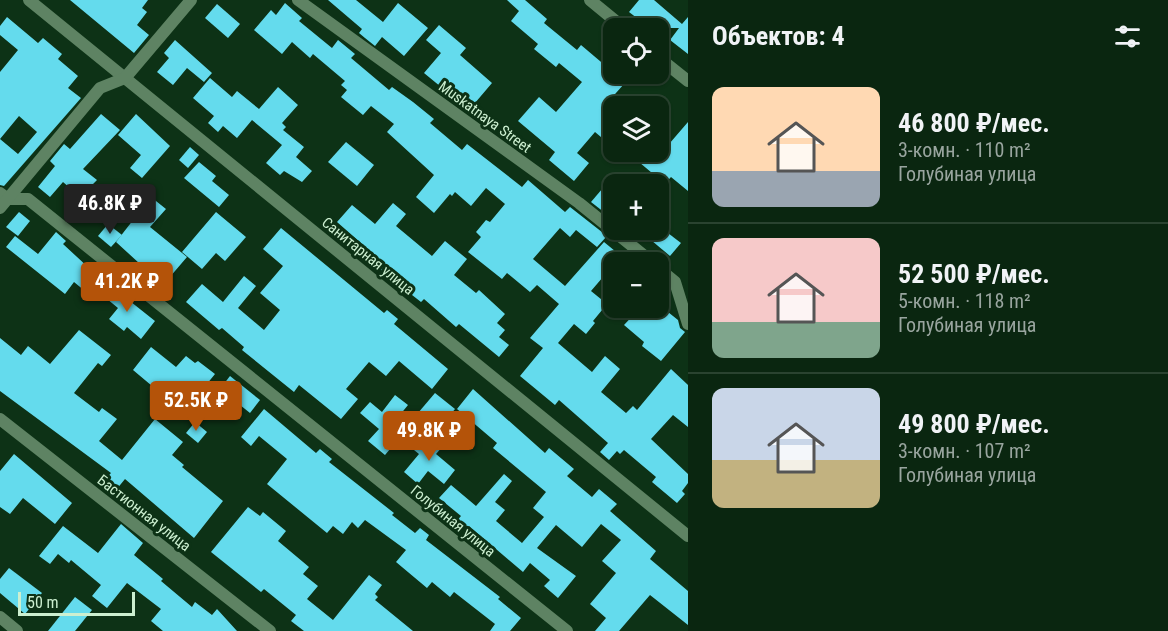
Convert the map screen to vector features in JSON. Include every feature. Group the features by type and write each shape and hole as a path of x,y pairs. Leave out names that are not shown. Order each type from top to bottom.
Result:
{"street":[{"name":"Санитарная улица","path":"29,0 688,536"},
{"path":"3,200 100,88 125,78 191,0"},
{"name":"Muskatnaya Street","path":"298,0 579,203 640,252"},
{"path":"590,0 612,18"},
{"path":"669,66 688,81"},
{"name":"Голубиная улица","path":"3,200 28,199 567,631"},
{"path":"669,277 675,282 688,324"},
{"name":"Бастионная улица","path":"0,419 270,631"},
{"path":"0,617 17,631"}],"building":[{"path":"70,0 148,0 142,8 147,12 137,25 149,35 134,53"},
{"path":"328,0 356,0 383,22 398,3 428,28 404,56 382,37 375,46 359,33 362,29"},
{"path":"507,0 525,0 547,19 544,23 577,50 581,45 603,64 603,84 624,84 613,96 603,96 603,139 595,132 577,153 589,163 574,181 549,160 555,152 518,121 539,97 556,112 582,82 559,63 556,67 534,49 538,44 511,21 519,11"},
{"path":"639,0 654,0 682,24 688,17 688,54 670,40 679,28 669,28 669,18 637,18 629,12"},
{"path":"285,3 302,18 299,21 332,48 338,40 355,54 351,58 389,90 392,87 434,119 430,123 462,150 467,144 522,187 528,180 565,212 570,207 603,233 603,240 597,247 576,230 570,237 560,228 533,259 565,286 604,242 616,252 603,252 603,277 591,291 603,301 603,309 593,321 595,323 586,334 574,324 558,343 592,372 605,356 620,369 601,392 626,413 633,406 637,410 671,369 688,385 688,427 673,415 651,439 688,474 688,483 682,491 685,494 677,503 652,482 656,477 624,450 620,454 617,451 609,460 600,452 608,443 559,400 555,405 520,376 543,348 530,338 559,304 537,285 530,292 507,273 502,279 468,252 481,237 476,232 486,220 490,222 505,204 486,188 471,206 455,192 452,196 450,194 434,213 416,197 434,175 387,132 394,124 371,106 363,115 341,97 347,90 341,85 345,81 313,54 310,58 292,42 282,54 254,30 271,10 276,15"},
{"path":"217,4 240,24 228,38 205,18"},
{"path":"7,17 38,43 43,38 62,54 58,59 78,76 68,88 81,98 4,186 0,185 0,72 18,50 0,35 0,26","holes":["19,116 37,132 18,154 0,139"]},
{"path":"439,25 466,48 460,55 492,83 469,110 424,73 441,53 426,40"},
{"path":"175,40 212,73 204,82 187,68 173,85 157,72 169,58 164,53"},
{"path":"210,78 232,97 237,91 259,109 278,87 298,105 282,123 286,127 283,130 304,147 296,157 312,171 302,182 284,171 280,175 266,163 282,145 252,120 237,138 223,126 218,132 208,123 214,116 193,98"},
{"path":"101,114 120,130 83,169 97,180 90,187 110,204 98,218 84,207 87,203 63,182 50,197 38,187 55,166 50,161 64,144 70,149"},
{"path":"136,114 170,146 142,178 130,168 141,155 118,135"},
{"path":"688,122 688,191 671,177 669,179 669,174 653,174 639,162 669,162 669,144"},
{"path":"346,142 374,165 357,186 328,162"},
{"path":"190,147 199,155 188,168 179,160"},
{"path":"199,162 216,176 212,181 229,195 219,207 184,178"},
{"path":"603,188 603,211 591,202"},
{"path":"151,197 166,209 150,227 187,257 163,285 116,242"},
{"path":"393,203 406,214 396,226 432,256 445,241 467,259 454,275 476,293 479,290 505,314 497,323 505,330 499,337 509,345 499,357 459,324 456,327 424,299 421,302 389,277 364,255 369,250 337,222 352,205 375,224"},
{"path":"19,212 30,221 18,236 6,227"},
{"path":"216,212 246,237 225,261 216,253 202,269 182,252"},
{"path":"108,224 122,235 111,247 98,236"},
{"path":"281,228 384,313 387,310 398,319 394,324 448,369 432,389 399,361 386,376 369,362 346,389 358,399 341,419 299,385 294,392 242,350 244,347 222,328 219,330 186,302 202,284 223,302 244,276 256,286 238,308 264,330 280,310 260,293 283,266 263,249"},
{"path":"56,232 66,241 63,244 103,281 91,296 74,282 65,294 6,247 15,236 38,254"},
{"path":"669,234 681,243 670,256 669,252 665,252 651,240 669,240"},
{"path":"111,282 123,291 121,294 155,321 141,339 127,327 124,331 109,319 118,308 101,294"},
{"path":"669,313 678,320 680,328 685,332 661,361 642,346 644,342 624,325 631,318 669,318"},
{"path":"79,330 111,355 102,366 98,363 74,393 99,412 102,408 117,419 99,441 122,460 155,419 183,442 172,455 184,465 182,467 223,501 194,538 125,479 116,490 104,481 111,473 0,391 0,338 21,355 28,346 50,364"},
{"path":"151,347 176,367 186,356 195,363 198,361 215,374 185,411 177,404 165,419 154,409 164,396 133,370"},
{"path":"230,376 260,400 250,413 220,389"},
{"path":"473,389 545,453 549,448 574,469 567,476 592,497 599,489 617,504 610,511 656,551 650,559 688,591 688,625 650,595 619,631 595,631 606,618 590,604 616,573 602,561 621,540 601,524 582,547 556,525 537,548 576,576 558,598 544,586 550,580 530,563 523,572 469,526 465,531 455,523 461,516 439,498 451,485 476,506 504,474 512,481 495,502 505,510 496,521 522,543 544,517 533,508 546,492 493,448 497,443 457,409"},
{"path":"435,393 455,409 438,430 418,413"},
{"path":"395,395 408,405 391,426 402,435 385,455 368,441 379,429 360,413 370,402 382,412"},
{"path":"264,409 316,453 320,449 332,459 329,462 394,513 392,515 415,533 420,528 429,535 426,540 500,597 498,599 521,618 510,631 490,631 495,624 454,592 450,597 432,582 427,588 396,562 406,550 365,520 358,528 352,522 343,534 333,526 327,533 267,484 287,459 259,436 251,446 241,437"},
{"path":"195,422 207,432 198,443 186,433"},
{"path":"428,433 443,446 436,454 455,470 444,484 428,471 418,484 404,472 419,454 414,450"},
{"path":"14,454 72,503 55,524 23,498 10,514 0,507 0,471"},
{"path":"248,507 260,516 263,512 286,531 278,541 309,567 303,574 318,586 307,599 333,620 369,575 382,585 375,594 378,597 375,600 413,631 304,631 291,621 296,615 264,589 261,592 211,552"},
{"path":"121,524 143,543 134,555 163,579 161,581 192,607 195,602 212,615 217,609 237,631 163,631 151,621 161,609 127,583 107,608 92,596 101,585 71,560 69,563 58,554 50,564 39,556 63,526 98,553"},
{"path":"9,568 42,593 25,614 0,593 0,579"},
{"path":"75,597 92,610 75,631 48,631"}]}
